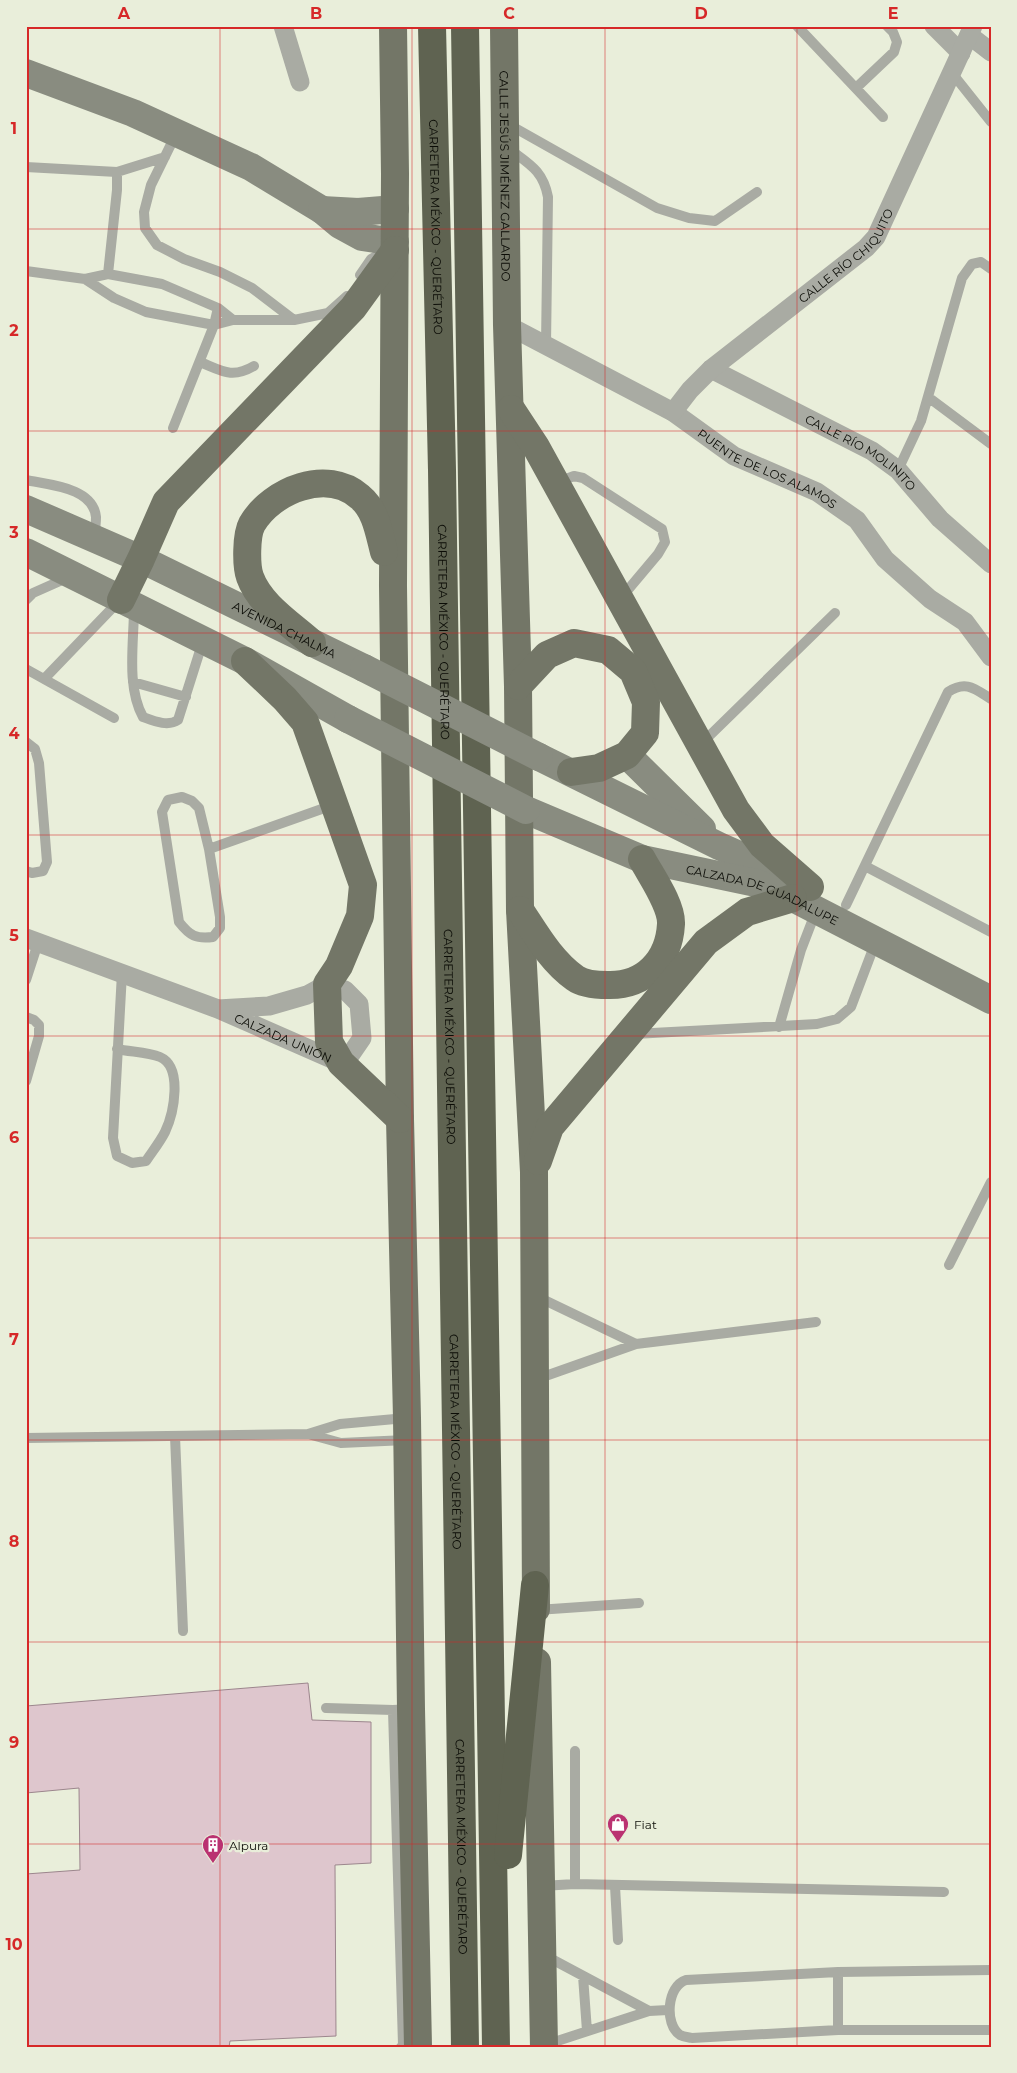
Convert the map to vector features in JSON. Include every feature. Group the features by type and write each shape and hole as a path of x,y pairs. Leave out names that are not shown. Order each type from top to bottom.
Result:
{"highway":[{"name":"CARRETERA MÉXICO - QUERÉTARO","path":"432,26 442,480 464,2047"},
{"path":"465,26 496,2047"},
{"path":"495,1986 535,1598"}],"main road":[{"path":"393,26 395,209 393,586 400,1119 407,1429 402,1709 418,2047"},
{"name":"CALLE JESÚS JIMÉNEZ GALLARDO","path":"505,28 507,325 518,686 520,910 534,1172 535,1598 544,2046"},
{"path":"26,72 133,113 251,167 322,210 340,225 362,237 395,246"},
{"path":"322,210 358,212 395,209"},
{"path":"128,603 141,559 166,502 353,308 395,246"},
{"path":"511,409 536,447 736,810 806,898 748,912 706,942 550,1127 534,1172"},
{"path":"312,644 265,602 250,577 246,554 250,526 265,506 286,491 316,484 340,486 361,497 376,518 393,586"},
{"name":"AVENIDA CHALMA","path":"26,510 141,559 364,668 539,757"},
{"path":"26,552 245,660 285,699 305,722 363,885 360,916 339,966 327,984 329,1042 341,1062 400,1119"},
{"path":"518,686 547,655 574,643 608,650 634,671 646,702 645,733 628,754 599,768 571,772"},
{"name":"CALZADA DE GUADALUPE","path":"245,660 348,718 526,810 642,859 756,883 806,898 846,905 991,980"},
{"path":"628,754 719,846"},
{"name":"CALZADA DE GUADALUPE","path":"539,757 719,846 876,940 991,1000"},
{"path":"520,910 554,960 576,979 598,985 619,986 634,982 647,974 660,961 669,942 672,923 667,905 642,859"}],"street":[{"path":"283,26 300,82"},
{"path":"934,26 961,53"},
{"name":"CALLE RÍO CHIQUITO","path":"673,412 690,390 711,369 866,248 876,237 971,31 991,52"},
{"name":"PUENTE DE LOS ALAMOS","path":"507,325 673,412 734,456 817,492 858,520 885,559 930,599 965,622 991,657"},
{"name":"CALLE RÍO MOLINITO","path":"711,369 872,451 898,470 940,519 991,564"},
{"name":"CALZADA UNIÓN","path":"32,941 218,1009 341,1062"},
{"name":"CALZADA UNIÓN","path":"218,1009 269,1006 307,995 327,984"}],"lane":[{"path":"797,26 883,117"},
{"path":"856,88 894,52 897,42 893,32 887,26"},
{"path":"952,73 991,122"},
{"path":"177,133 151,184 144,212 145,228 156,245 252,288 294,320"},
{"path":"505,134 657,208 689,218 715,221 757,192"},
{"path":"505,134 539,171 545,182 548,197 546,345"},
{"path":"26,167 117,172 165,157"},
{"path":"108,274 117,190 117,172"},
{"path":"85,279 114,298 146,312 214,325 234,320 294,320 328,313 347,296 371,259 395,246"},
{"path":"898,470 921,421 962,278 972,264 982,262 991,268"},
{"path":"26,271 85,279 108,274 162,284 218,308 234,320"},
{"path":"173,428 214,325 218,308"},
{"path":"200,362 230,374 243,373 254,366"},
{"path":"928,397 991,444"},
{"path":"559,490 566,479 574,476 583,478 662,529 665,542 658,554 620,599"},
{"path":"26,480 69,490 84,497 93,506 96,517 94,538"},
{"path":"26,600 33,593 74,574"},
{"path":"45,678 128,603"},
{"path":"128,603 133,682 143,717 173,724 178,720 203,640"},
{"path":"700,745 835,612"},
{"path":"26,668 114,718"},
{"path":"133,682 186,697"},
{"path":"846,905 948,692 958,685 970,687 991,699"},
{"path":"26,742 35,749 39,762 47,862 43,871 32,873 26,871"},
{"path":"182,797 192,801 199,808 209,849 220,917 220,928 213,937 199,938 186,930 179,922 162,822 162,812 168,800 182,797"},
{"path":"209,849 334,804"},
{"path":"865,866 991,932"},
{"path":"779,1027 801,950 806,898"},
{"path":"628,1034 779,1027 817,1024 837,1019 851,1007 876,940"},
{"path":"26,980 32,941"},
{"path":"117,1049 160,1057 171,1064 175,1077 171,1114 165,1132 146,1161 132,1163 117,1156 113,1138 117,1049 122,973"},
{"path":"26,1017 34,1020 39,1025 38,1036 26,1081"},
{"path":"949,1265 991,1182"},
{"path":"534,1296 636,1344"},
{"path":"534,1380 636,1344 816,1322"},
{"path":"26,1438 308,1434 340,1424 407,1429"},
{"path":"308,1434 332,1442 346,1443 407,1429"},
{"path":"175,1436 183,1631"},
{"path":"535,1598 639,1603"},
{"path":"326,1708 402,1709 403,2045 401,2047"},
{"path":"575,1751 575,1884"},
{"path":"541,1886 575,1884 944,1892"},
{"path":"615,1886 618,1940"},
{"path":"542,1954 649,2011"},
{"path":"991,1970 838,1972 686,1980 680,1982 675,1988 668,2010 676,2031 682,2036 692,2038 838,2030 991,2030"},
{"path":"838,1972 838,2030"},
{"path":"583,1976 586,2031"},
{"path":"544,2046 649,2011 668,2010"}],"building":[{"name":"Alpura","path":"308,1683 312,1720 371,1722 371,1863 335,1865 336,2036 230,2041 229,2047 26,2047 26,1874 80,1870 79,1788 26,1793 26,1706"}],"place":[{"name":"Fiat","path":"618,1843"},
{"name":"Alpura","path":"213,1864"}]}
